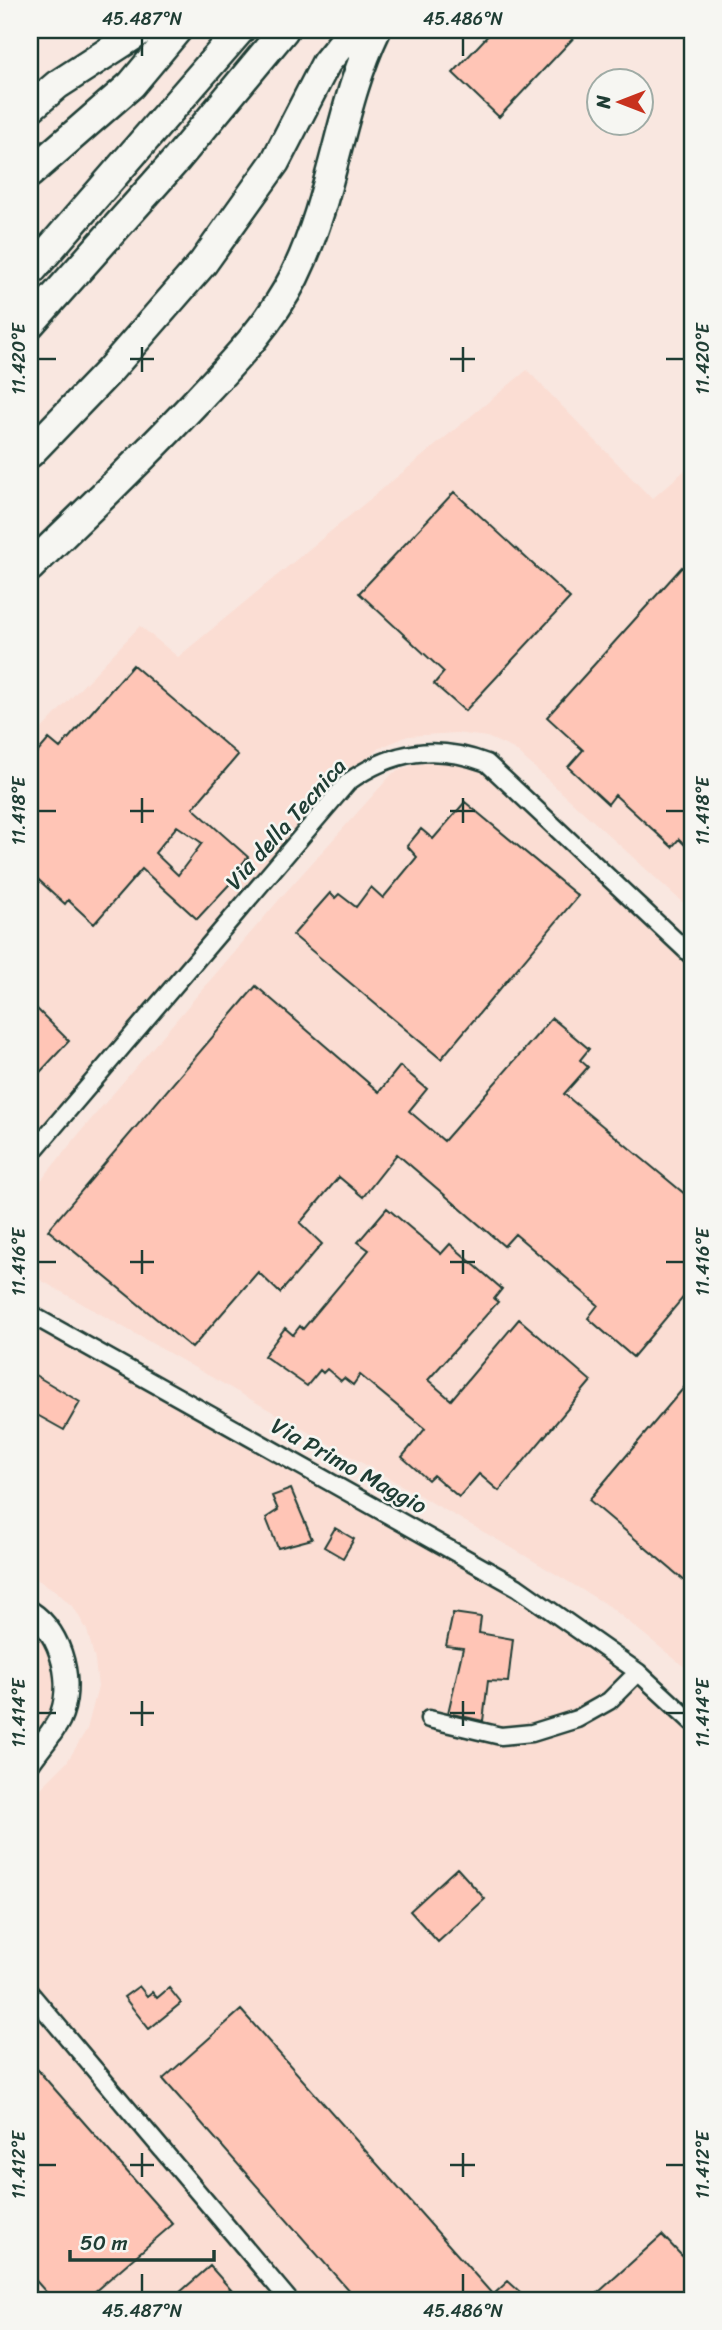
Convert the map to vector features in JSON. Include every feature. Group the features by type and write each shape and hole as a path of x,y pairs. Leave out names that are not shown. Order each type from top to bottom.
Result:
{"highway":[{"path":"30,108 57,85 142,30"},
{"path":"30,173 131,85 177,30"},
{"path":"30,272 140,149 240,30"},
{"path":"30,324 177,159 284,30"},
{"path":"30,453 109,371 203,263 275,162 326,63 353,30"},
{"path":"30,567 184,415 262,328 293,278 318,221 350,103 376,30"}],"street":[{"name":"Via della Tecnica","path":"30,1155 348,782 371,766 403,753 431,750 464,755 487,763 692,956"},
{"name":"Via Primo Maggio","path":"30,1314 517,1587 638,1672 692,1722"},
{"path":"30,1612 54,1640 63,1660 67,1690 59,1721 30,1760"},
{"path":"429,1719 501,1736 532,1733 577,1719 609,1701 638,1672"},
{"path":"30,1993 289,2300"}],"shaded area":[{"path":"527,370 652,499 692,464 692,911 514,749 487,737 456,733 408,736 377,749 354,772 30,1149 30,741 140,626 178,657"},
{"path":"455,762 480,765 692,951 692,1673 609,1606 30,1274 30,1194 82,1130 284,894 393,773 415,764"},
{"path":"30,1307 593,1630 660,1681 692,1714 692,2300 30,2300 30,1799 67,1762 87,1729 98,1687 95,1660 87,1630 74,1608 56,1591 30,1575"},
{"path":"30,1608 68,1685 30,1758"}],"building":[{"path":"493,30 581,30 499,117 453,73"},
{"path":"454,492 570,598 465,711 434,684 444,672 359,593"},
{"path":"682,567 692,576 692,852 679,839 672,847 615,795 608,804 568,767 583,750 547,717"},
{"path":"133,665 238,755 193,808 248,857 237,870 240,873 197,919 142,869 94,924 68,900 65,904 30,872 30,761 49,739 60,748","holes":["177,826 202,843 178,875 155,853"]},
{"path":"465,802 578,896 441,1059 293,935 330,893 335,898 339,894 356,907 371,887 383,898 417,857 407,846 421,829 433,839"},
{"path":"256,986 379,1092 400,1066 427,1089 409,1111 444,1141 552,1018 589,1049 580,1060 588,1067 564,1094 692,1200 692,1287 633,1357 588,1318 598,1305 515,1234 504,1246 397,1154 363,1197 339,1177 300,1223 322,1244 280,1293 258,1272 192,1348 48,1230"},
{"path":"30,1002 69,1041 30,1083"},
{"path":"387,1208 441,1254 450,1244 502,1289 494,1299 498,1302 428,1380 451,1400 519,1319 591,1381 499,1491 479,1474 459,1497 433,1475 428,1480 402,1457 425,1429 360,1375 353,1385 344,1378 341,1381 327,1369 323,1373 320,1370 307,1386 264,1356 285,1328 293,1335 300,1326 303,1329 369,1250 358,1242"},
{"path":"30,1372 80,1402 64,1430 30,1411"},
{"path":"692,1378 692,1587 589,1500"},
{"path":"291,1489 312,1539 278,1548 266,1518 278,1510 272,1496"},
{"path":"335,1528 354,1539 343,1558 324,1547"},
{"path":"453,1613 481,1617 479,1633 513,1639 508,1682 488,1681 483,1721 448,1713 463,1648 446,1646"},
{"path":"457,1868 485,1899 438,1942 410,1911"},
{"path":"139,1986 147,1996 152,1992 157,1998 169,1988 181,2003 149,2029 124,1997"},
{"path":"241,2010 493,2295 508,2281 520,2292 511,2300 357,2300 163,2079"},
{"path":"30,2061 173,2224 85,2300 53,2300 30,2274"},
{"path":"662,2235 682,2256 692,2246 692,2300 590,2300"},
{"path":"210,2266 240,2300 171,2300"}]}
